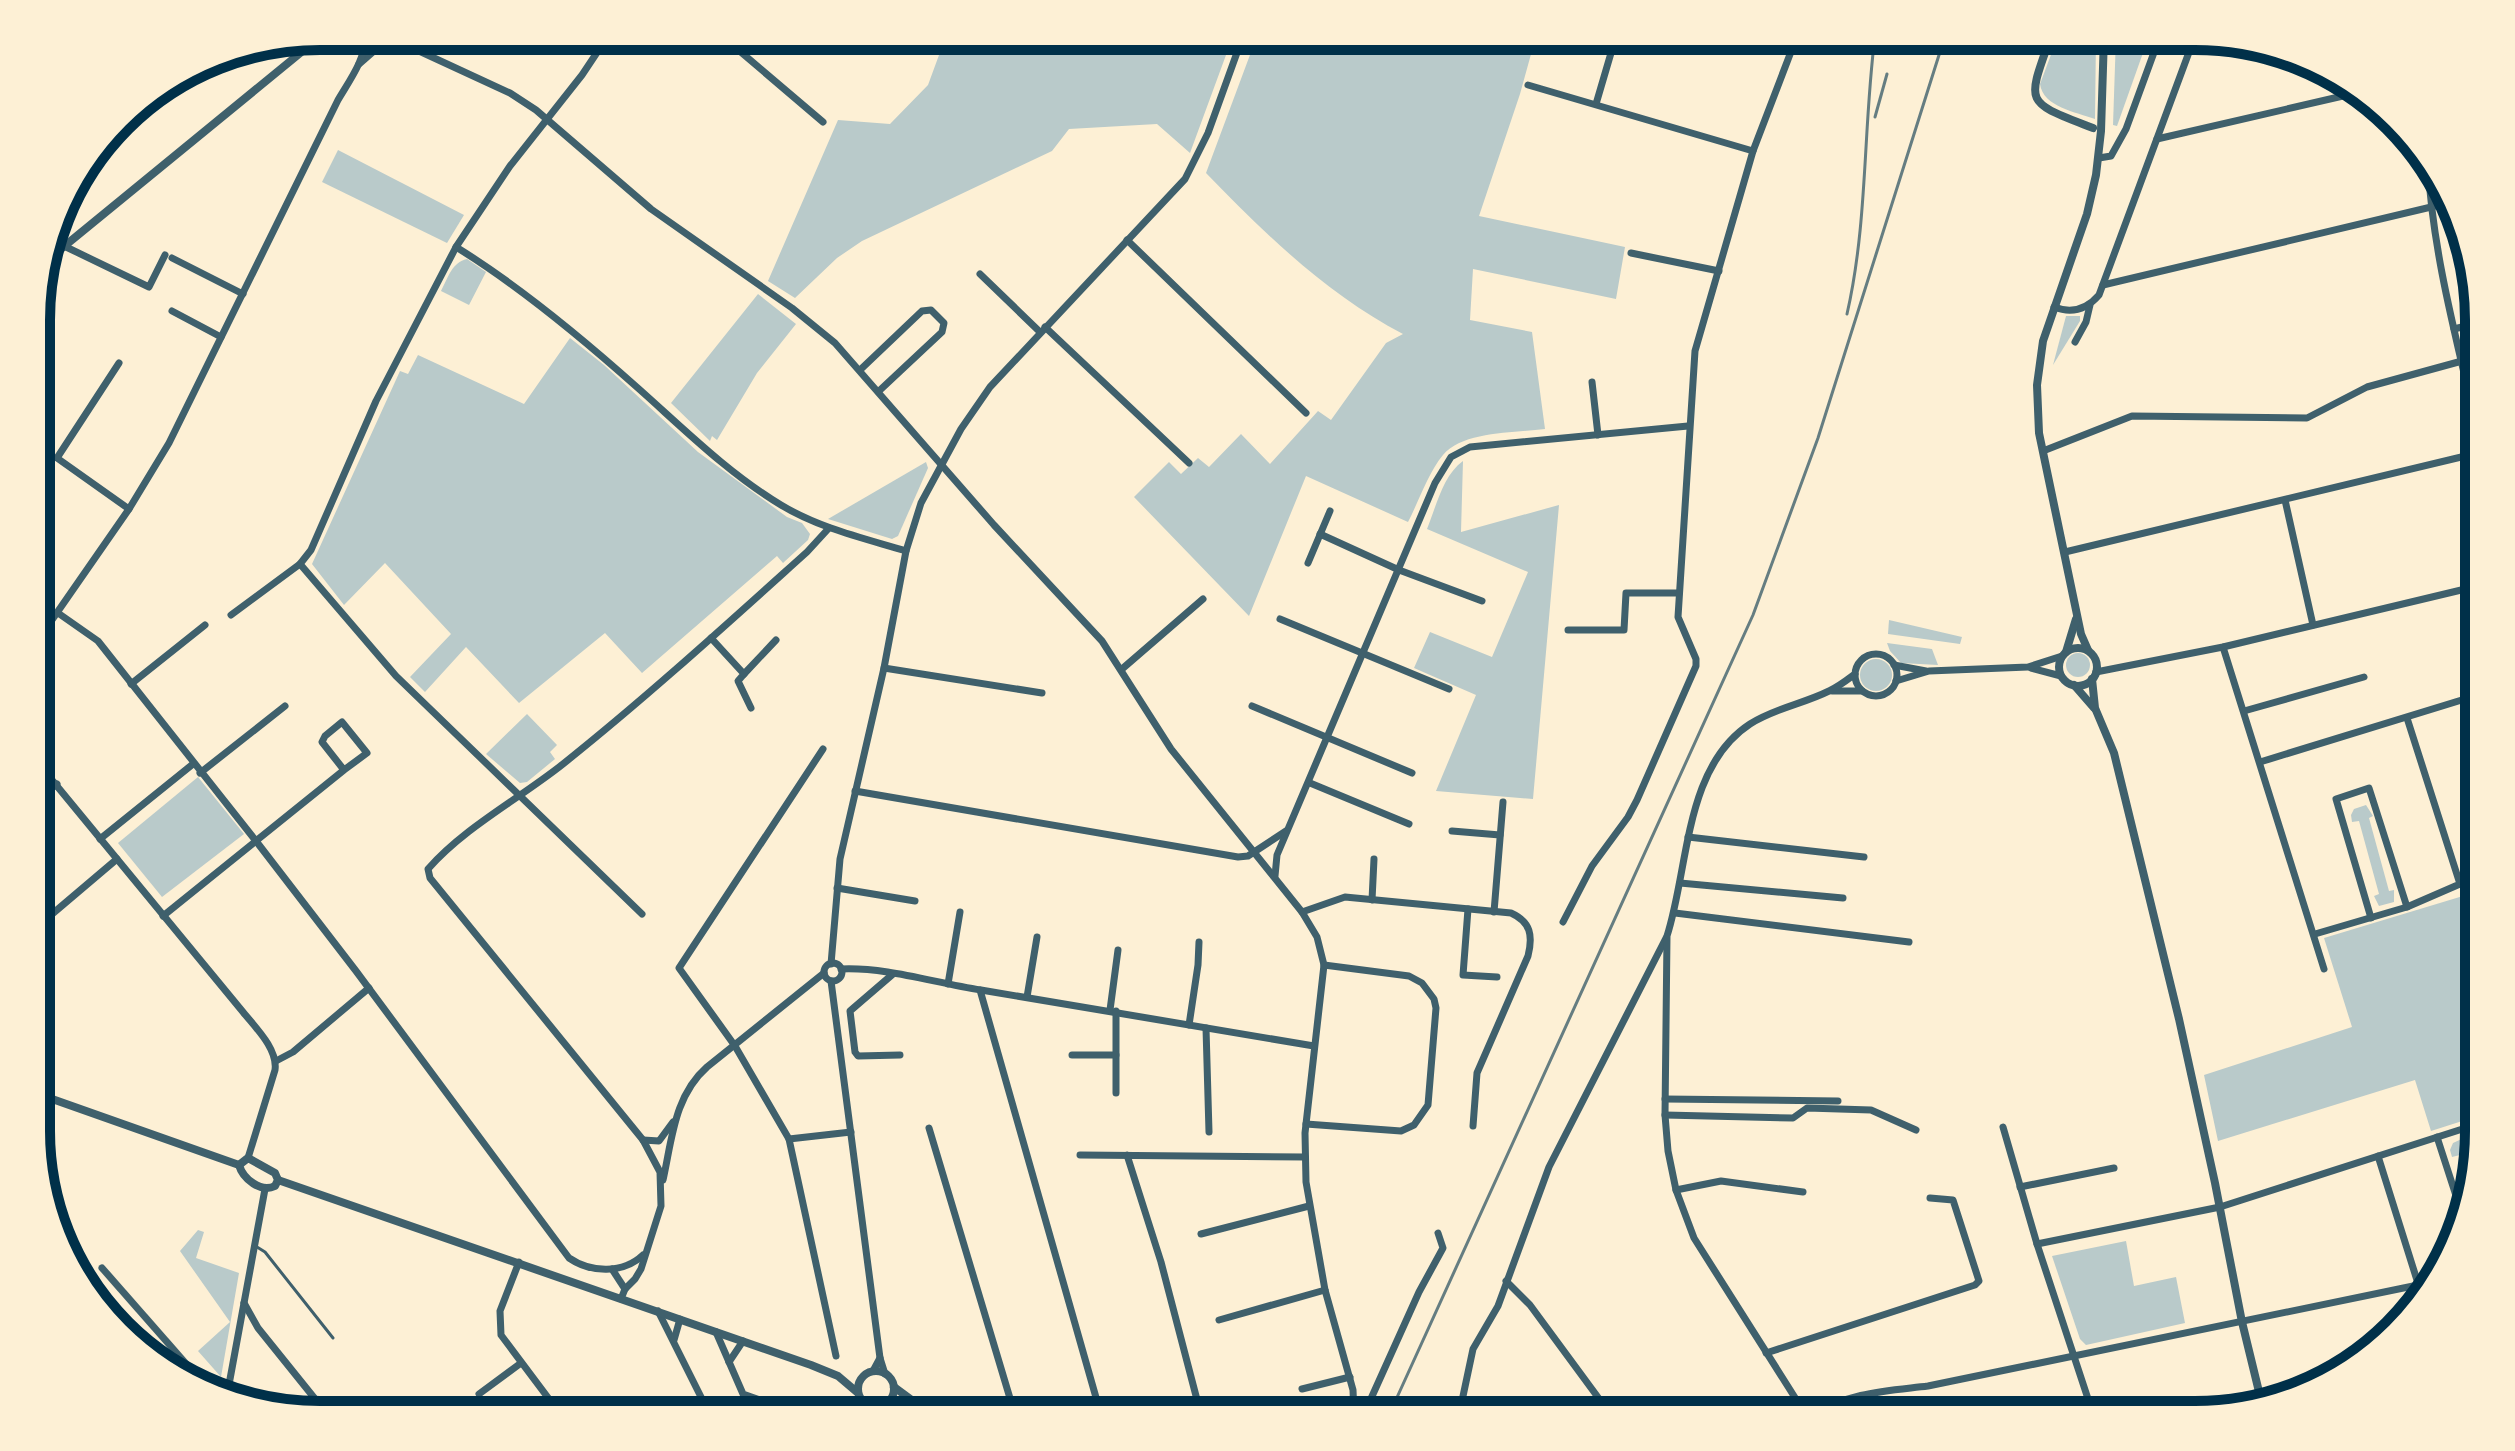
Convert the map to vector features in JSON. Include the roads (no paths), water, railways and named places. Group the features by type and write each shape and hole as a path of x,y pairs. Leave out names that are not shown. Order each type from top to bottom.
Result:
{"street":[{"path":"1596,104 1612,50"},
{"path":"1563,922 1592,866 1628,817 1692,679 1696,659 1678,617 1695,351 1753,151 1792,50"},
{"path":"2046,50 2033,85 2036,101 2046,110 2097,130"},
{"path":"2095,708 2095,659 2088,650 2078,614 2036,410 2043,341 2087,214 2099,158 2097,130 2103,50"},
{"path":"2099,158 2111,156 2126,129 2155,50"},
{"path":"2075,342 2086,322 2090,305 2103,285 2190,50"},
{"path":"59,250 303,51"},
{"path":"50,624 129,509 169,443 363,51"},
{"path":"357,66 374,51"},
{"path":"419,51 510,93 548,119 651,209 818,328 860,370 1096,634 1122,669 1171,749 1302,912 1317,937 1324,965 1306,1124 1309,1206 1325,1290 1355,1400"},
{"path":"231,615 300,564 311,550 376,401 456,247 510,166 597,51"},
{"path":"739,51 823,122"},
{"path":"831,964 837,888 855,791 884,668 906,551 921,503 978,404 1185,179 1195,163 1238,51"},
{"path":"1528,85 1753,151"},
{"path":"2157,139 2344,96"},
{"path":"2429,185 2442,280 2464,370"},
{"path":"2103,285 2439,206"},
{"path":"1127,240 1306,413"},
{"path":"64,246 149,287 168,257 243,294"},
{"path":"456,247 510,284 568,330 699,443 780,504 829,528 906,551"},
{"path":"1631,253 1719,271"},
{"path":"980,274 1189,463"},
{"path":"2054,307 2069,310 2090,305"},
{"path":"860,370 922,311 931,310 944,323 942,332 879,391"},
{"path":"172,311 221,337"},
{"path":"2454,329 2464,326"},
{"path":"2043,451 2132,416 2307,418 2367,387 2462,361"},
{"path":"119,363 57,458 129,509"},
{"path":"1592,382 1598,435"},
{"path":"1275,876 1277,855 1435,483 1446,464 1457,453 1470,447 1688,426"},
{"path":"2065,552 2464,456"},
{"path":"2285,500 2313,625"},
{"path":"1308,563 1330,511"},
{"path":"662,1182 657,1163 643,1140 427,873 428,869 597,737 807,552 829,528"},
{"path":"1320,534 1399,570 1482,601"},
{"path":"300,564 396,676 642,914"},
{"path":"2074,685 2083,685 2094,676 2464,589"},
{"path":"1568,630 1624,630 1626,593 1679,593"},
{"path":"1122,669 1203,599"},
{"path":"58,613 98,641 369,988 569,1258 598,1270 632,1263 645,1253"},
{"path":"2061,676 2058,667 2078,614"},
{"path":"1280,619 1449,689"},
{"path":"131,684 205,625"},
{"path":"711,638 744,674"},
{"path":"751,708 738,681 776,640"},
{"path":"2223,647 2324,969"},
{"path":"1462,1400 1473,1349 1498,1306 1549,1167 1667,936 1675,913 1688,837 1711,769 1729,741 1770,712 1830,691 1855,674 1861,661 1871,655 1884,656 1894,665 1929,671 2028,667 2077,648 2088,650"},
{"path":"1855,674 1862,691 1872,696 1884,695 1896,681 1894,665"},
{"path":"2028,667 2061,676 2074,685 2095,708 2114,753 2179,1019 2259,1393"},
{"path":"884,668 1042,693"},
{"path":"1896,681 1929,671"},
{"path":"2244,711 2364,677"},
{"path":"1830,691 1862,691"},
{"path":"2260,762 2464,700"},
{"path":"200,773 285,706"},
{"path":"1252,706 1412,773"},
{"path":"2315,934 2407,907 2460,884 2407,718"},
{"path":"163,916 367,753 342,722 322,742 344,770"},
{"path":"823,749 679,968 735,1046 789,1139 836,1356"},
{"path":"100,839 193,764"},
{"path":"50,776 243,1012 276,1061"},
{"path":"1310,783 1409,824"},
{"path":"50,790 57,784"},
{"path":"2371,918 2336,799 2369,788 2407,907"},
{"path":"855,791 1238,857 1248,856 1254,849 1288,830"},
{"path":"1494,912 1503,802"},
{"path":"1452,831 1500,835"},
{"path":"1688,837 1864,857"},
{"path":"50,916 117,859"},
{"path":"1372,900 1374,859"},
{"path":"1680,883 1843,898"},
{"path":"837,888 915,901"},
{"path":"1302,912 1345,897 1511,913 1520,917 1530,930 1528,956 1477,1073 1473,1126"},
{"path":"1468,909 1463,975 1497,977"},
{"path":"948,984 960,912"},
{"path":"1675,913 1909,942"},
{"path":"1667,936 1665,1115 1676,1190 1694,1238 1796,1400"},
{"path":"1027,997 1037,937"},
{"path":"1189,1025 1199,942"},
{"path":"1116,1093 1113,1010 1118,950"},
{"path":"643,1140 659,1141 678,1113 692,1082 831,964 841,969 865,968 1314,1046"},
{"path":"1306,1124 1401,1131 1414,1125 1428,1105 1436,1008 1429,991 1409,976 1324,965"},
{"path":"831,981 839,979 841,969"},
{"path":"824,973 831,981 880,1358 885,1374 894,1387 913,1401"},
{"path":"893,974 850,1011 858,1056 900,1055"},
{"path":"239,1165 248,1158 276,1061 293,1052 369,988"},
{"path":"980,990 1097,1401"},
{"path":"1206,1028 1209,1132"},
{"path":"1072,1055 1116,1055"},
{"path":"50,1098 239,1165 243,1174 265,1189"},
{"path":"1665,1099 1838,1101"},
{"path":"1665,1115 1793,1118 1807,1108 1871,1110 1916,1130"},
{"path":"621,1299 625,1289 635,1279 659,1220 662,1182 678,1113"},
{"path":"2003,1127 2037,1244 2088,1400"},
{"path":"929,1128 1011,1401"},
{"path":"2037,1244 2220,1207 2464,1128"},
{"path":"789,1139 851,1132"},
{"path":"2437,1137 2457,1197"},
{"path":"1080,1155 1305,1157"},
{"path":"1127,1155 1165,1276 1197,1401"},
{"path":"2378,1156 2418,1282"},
{"path":"248,1158 275,1173 278,1180 838,1376 862,1377 873,1371 880,1358"},
{"path":"2020,1187 2114,1168"},
{"path":"265,1189 275,1186 278,1180"},
{"path":"1676,1190 1721,1181 1803,1192"},
{"path":"229,1384 265,1189"},
{"path":"1766,1353 1975,1285 1979,1281 1953,1200 1930,1198"},
{"path":"1201,1234 1309,1206"},
{"path":"1370,1400 1419,1292 1443,1248 1438,1233"},
{"path":"519,1262 498,1320 504,1342 550,1401"},
{"path":"578,1283 584,1266"},
{"path":"102,1268 189,1367"},
{"path":"612,1269 625,1289"},
{"path":"1506,1281 1530,1305 1600,1400"},
{"path":"1219,1320 1325,1290"},
{"path":"1841,1400 1862,1394 1928,1386 2412,1290"},
{"path":"244,1303 258,1328 317,1401"},
{"path":"658,1311 703,1401"},
{"path":"674,1340 680,1319"},
{"path":"716,1332 746,1401"},
{"path":"729,1362 743,1341"},
{"path":"479,1394 521,1363"},
{"path":"873,1371 885,1374"},
{"path":"838,1376 858,1393 862,1401"},
{"path":"858,1393 862,1377"},
{"path":"1302,1389 1350,1377"},
{"path":"890,1401 894,1387"},
{"path":"743,1394 762,1401"}],"lane":[{"path":"254,1245 265,1252 333,1338"}],"railway":[{"path":"1847,314 1859,245 1873,50"},
{"path":"1396,1400 1753,615 1818,438 1941,50"},
{"path":"1875,117 1887,74"}]}
